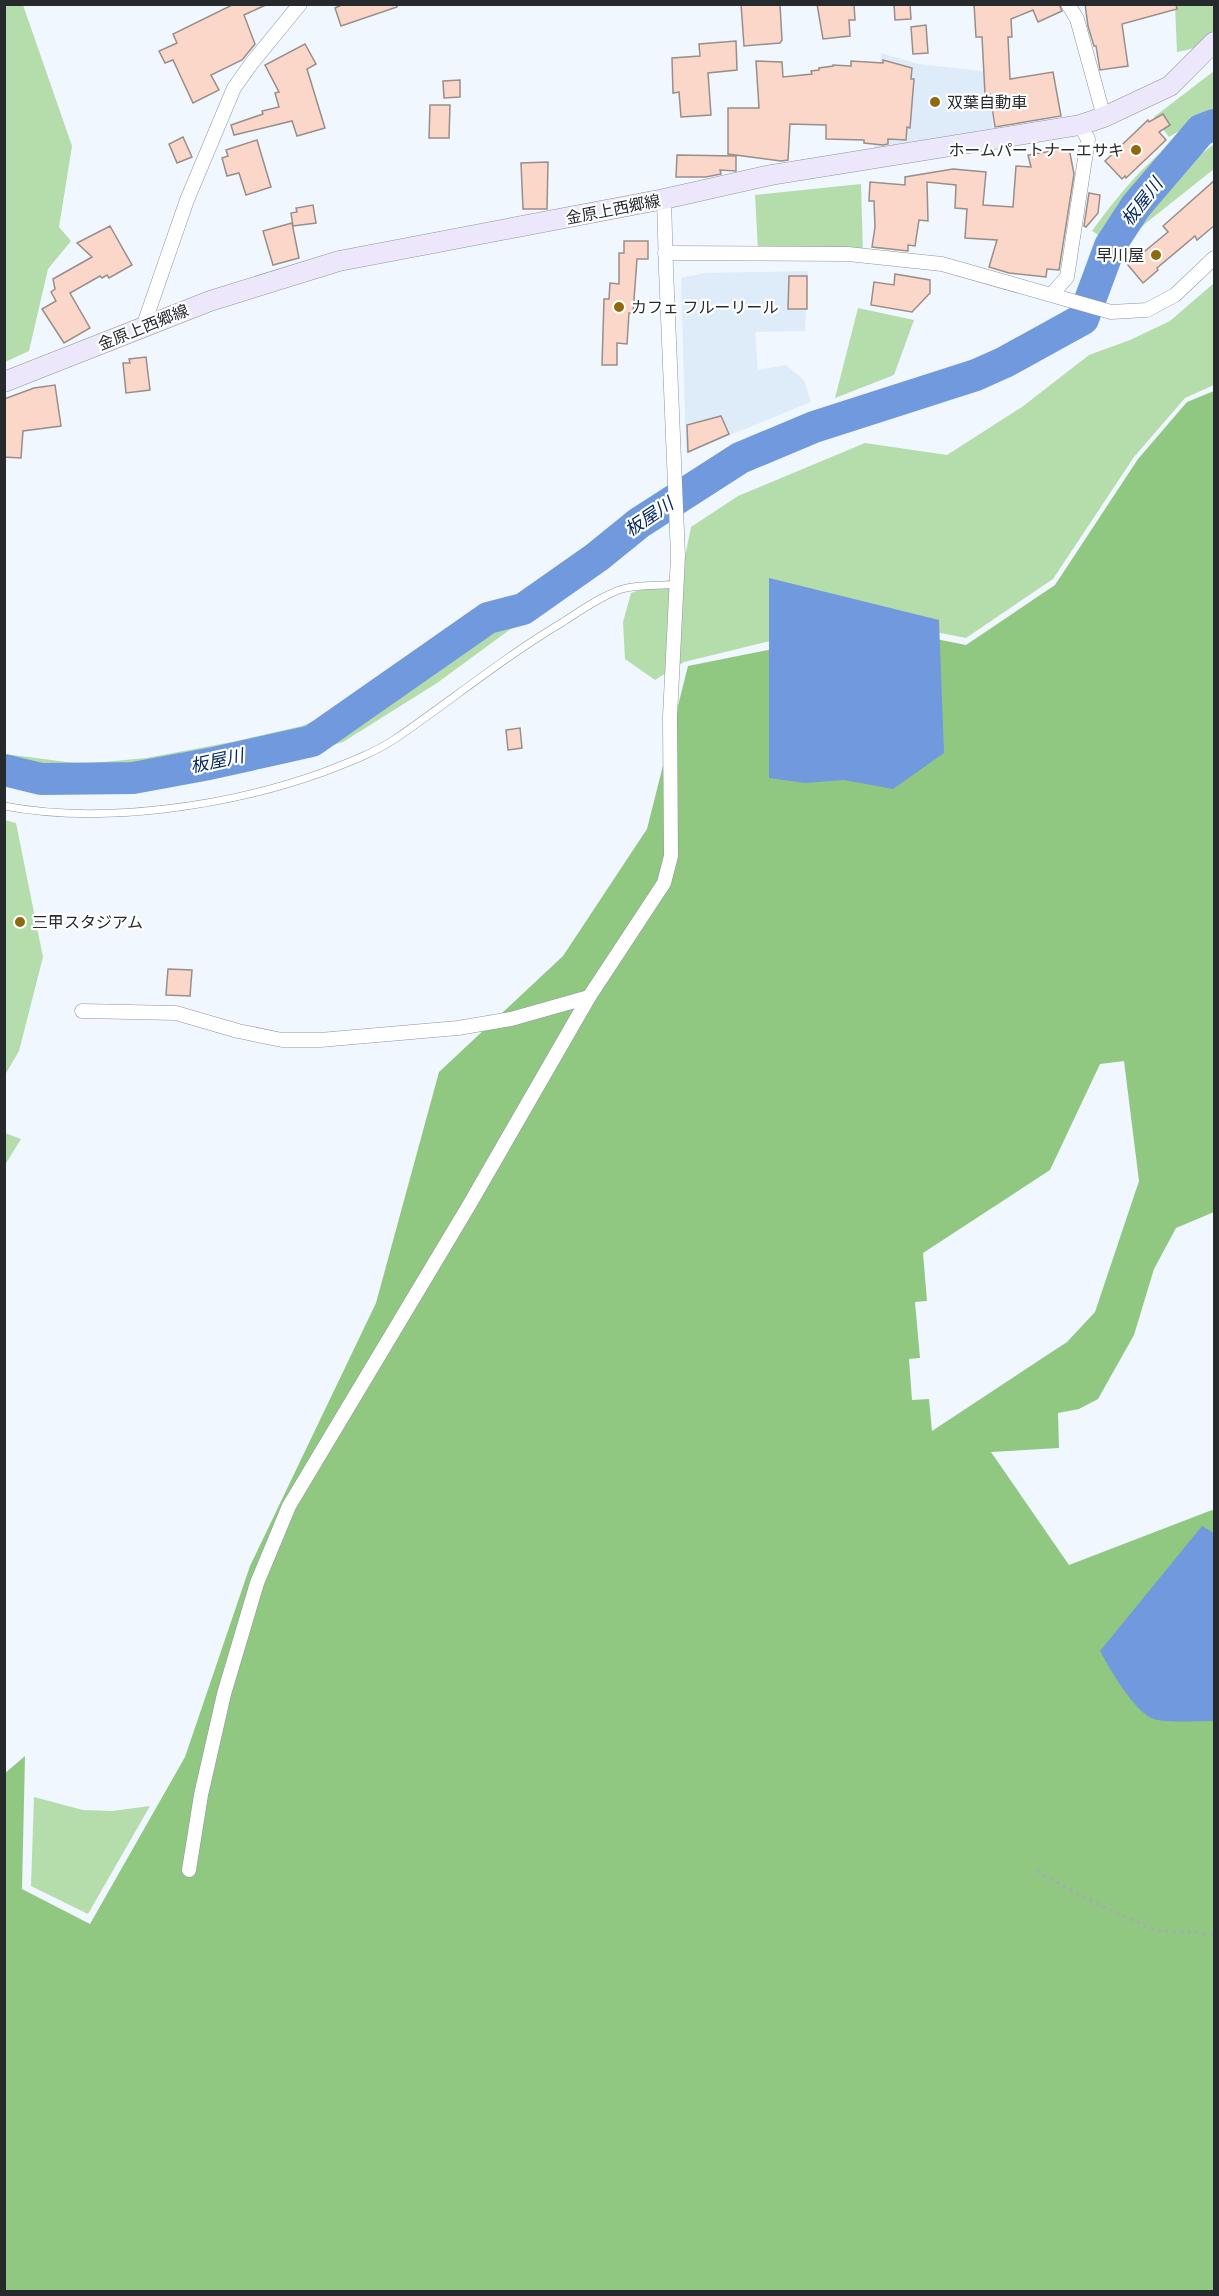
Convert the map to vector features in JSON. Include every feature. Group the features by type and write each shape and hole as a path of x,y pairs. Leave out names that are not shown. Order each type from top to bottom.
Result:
{"main road":[{"name":"金原上西郷線","path":"4,382 210,301 339,261 664,199 771,175 1080,125 1104,117 1170,86 1215,42"}],"street":[{"path":"143,327 187,200 234,88 300,4"},
{"path":"1068,4 1077,19 1104,117"},
{"path":"1056,296 1067,277 1088,139 1080,125"},
{"path":"189,1870 201,1795 224,1694 257,1583 289,1506 474,1197 589,997 664,884 670,856 669,716 677,585 678,523 664,199"},
{"path":"665,253 848,254 942,264 1111,312 1147,310 1175,295 1215,258"},
{"path":"82,1011 176,1013 238,1031 282,1040 320,1040 458,1028 511,1019 589,997"}],"lane":[{"path":"4,806 36,812 81,814 146,810 222,801 279,788 360,759 385,745 516,650 580,610 623,589 677,585"}],"path":[{"path":"1037,1871 1087,1899 1154,1930 1215,1934"}],"shaded area":[{"name":"双葉自動車","path":"881,53 919,64 990,72 993,132 874,150"},
{"path":"808,271 805,331 755,332 758,370 786,365 804,380 811,402 686,453 681,278 705,273"}],"green space":[{"path":"5,4 23,5 72,146 59,227 71,241 48,269 29,351 5,362"},
{"path":"1175,5 1214,5 1215,27 1212,35 1204,43 1177,52"},
{"path":"1214,71 1214,111 1169,137 1154,117"},
{"path":"1214,118 1214,128 1181,148 1153,176 1106,240 1092,231 1117,198 1161,152 1195,127"},
{"path":"1214,144 1214,169 1146,223 1120,248 1114,245 1166,182"},
{"path":"861,184 863,253 758,250 755,195"},
{"path":"1214,283 1214,385 1185,398 1134,457 1053,579 966,638 864,618 684,662 655,680 625,659 623,622 631,593 681,576 691,527 738,496 865,443 947,455 1022,407 1089,355 1130,340 1170,321"},
{"path":"858,308 914,320 894,375 835,398"},
{"path":"1214,391 1214,1212 1176,1228 1154,1269 1134,1335 1098,1399 1079,1409 1058,1413 1059,1448 991,1452 1069,1565 1214,1511 1214,2291 5,2291 4,1774 25,1756 22,1889 90,1924 185,1757 250,1566 376,1303 439,1072 563,956 647,829 688,666 793,645 871,626 966,645 1055,585 1138,459 1187,402","holes":["1124,1061 1139,1181 1095,1312 1067,1342 932,1431 929,1399 912,1400 909,1359 920,1358 915,1302 927,1301 923,1253 1050,1170 1100,1064"]},
{"path":"496,620 519,623 437,683 343,742 302,755 338,736"},
{"path":"363,699 338,720 290,740 119,773 30,770 5,765 5,754 82,764 146,758 302,726"},
{"name":"三甲スタジアム","path":"5,820 16,823 43,957 19,1051 5,1075"},
{"path":"4,1133 21,1139 5,1165"},
{"path":"34,1797 83,1810 112,1811 150,1806 88,1914 31,1886"}],"water":[{"path":"769,578 939,620 944,753 893,789 844,780 805,783 769,778"},
{"path":"1202,1526 1214,1533 1214,1721 1154,1719 1131,1699 1100,1651"}],"building":[{"path":"234,4 268,4 244,15 255,44 242,60 211,75 219,90 193,103 173,60 165,63 159,51 177,43 173,34"},
{"path":"344,4 397,4 397,7 341,26 335,8"},
{"path":"741,4 780,4 782,40 780,43 744,46"},
{"path":"817,4 854,4 855,20 849,20 850,36 823,39"},
{"path":"894,4 910,4 911,19 895,20"},
{"path":"974,4 1059,4 1062,11 1038,22 1033,10 1011,19 1012,37 1008,37 1010,79 1053,72 1061,116 995,127 990,94 985,94 982,37 976,37"},
{"path":"1085,4 1176,4 1177,9 1122,24 1128,66 1100,70 1096,46 1094,46 1088,26"},
{"path":"926,25 928,53 913,54 911,27"},
{"path":"736,41 737,70 708,73 711,115 681,117 679,92 673,93 672,58 700,56 699,44"},
{"path":"305,44 316,64 307,69 325,128 297,136 292,121 234,135 231,125 263,114 262,111 279,107 275,93 279,92 265,65"},
{"path":"883,60 912,68 911,79 914,79 910,128 907,127 906,140 888,139 888,144 883,145 864,143 864,140 826,139 826,125 790,124 788,160 728,154 728,108 759,108 756,61 782,62 783,77 812,74 811,71 833,65 851,66 851,61 883,63"},
{"path":"460,80 460,97 444,98 443,81"},
{"path":"430,105 450,105 449,138 429,138"},
{"name":"ホームパートナーエサキ","path":"1163,114 1170,125 1159,132 1166,140 1126,178 1125,176 1122,179 1105,161 1148,120 1149,122"},
{"path":"183,137 192,157 177,163 169,144"},
{"path":"257,140 271,187 246,195 239,173 227,176 222,158 228,156 226,150"},
{"path":"1069,148 1074,174 1059,270 1047,269 1046,277 1009,273 989,267 997,240 965,238 967,209 955,208 956,185 927,182 928,221 919,220 915,246 908,245 908,251 872,247 875,227 874,201 869,201 870,182 905,185 905,177 953,169 986,172 983,205 1013,207 1016,166 1031,167 1028,155"},
{"path":"677,155 736,156 736,171 720,170 721,174 706,177 676,177"},
{"path":"548,162 547,209 523,209 521,163"},
{"path":"1215,180 1215,225 1197,240 1195,236 1143,283 1128,265 1168,232 1163,226"},
{"path":"1089,193 1100,195 1098,213 1086,227 1084,226"},
{"path":"313,205 316,223 293,226 291,213 297,212 296,208"},
{"path":"292,223 299,258 273,265 263,231"},
{"path":"110,226 132,265 109,278 107,275 102,278 100,276 70,293 90,328 64,343 42,309 56,301 51,292 55,289 53,279 92,257 77,243"},
{"path":"624,241 648,241 648,259 637,259 633,313 629,313 627,344 617,343 617,365 602,365 604,299 609,299 610,283 619,284 619,253 624,253"},
{"path":"895,274 930,280 930,293 912,312 871,305 874,282 894,285"},
{"path":"789,276 807,276 807,309 788,309"},
{"path":"146,357 150,390 126,393 123,363 130,363 129,359"},
{"path":"55,385 61,426 23,431 21,458 4,457 4,399 34,388"},
{"path":"721,416 729,434 688,452 687,425"},
{"path":"520,728 522,748 508,750 506,730"},
{"path":"168,969 192,970 190,996 166,995"}],"waterway":[{"name":"板屋川","path":"4,770 41,779 133,778 312,741 488,618 523,609 597,557 639,523 740,458 814,427 976,375 1005,362 1083,319 1110,246 1136,206 1201,130 1214,125"}],"place":[{"name":"双葉自動車","path":"935,102"},
{"name":"ホームパートナーエサキ","path":"1136,150"},
{"name":"早川屋","path":"1156,255"},
{"name":"カフェ フルーリール","path":"619,307"},
{"name":"三甲スタジアム","path":"20,922"}]}
